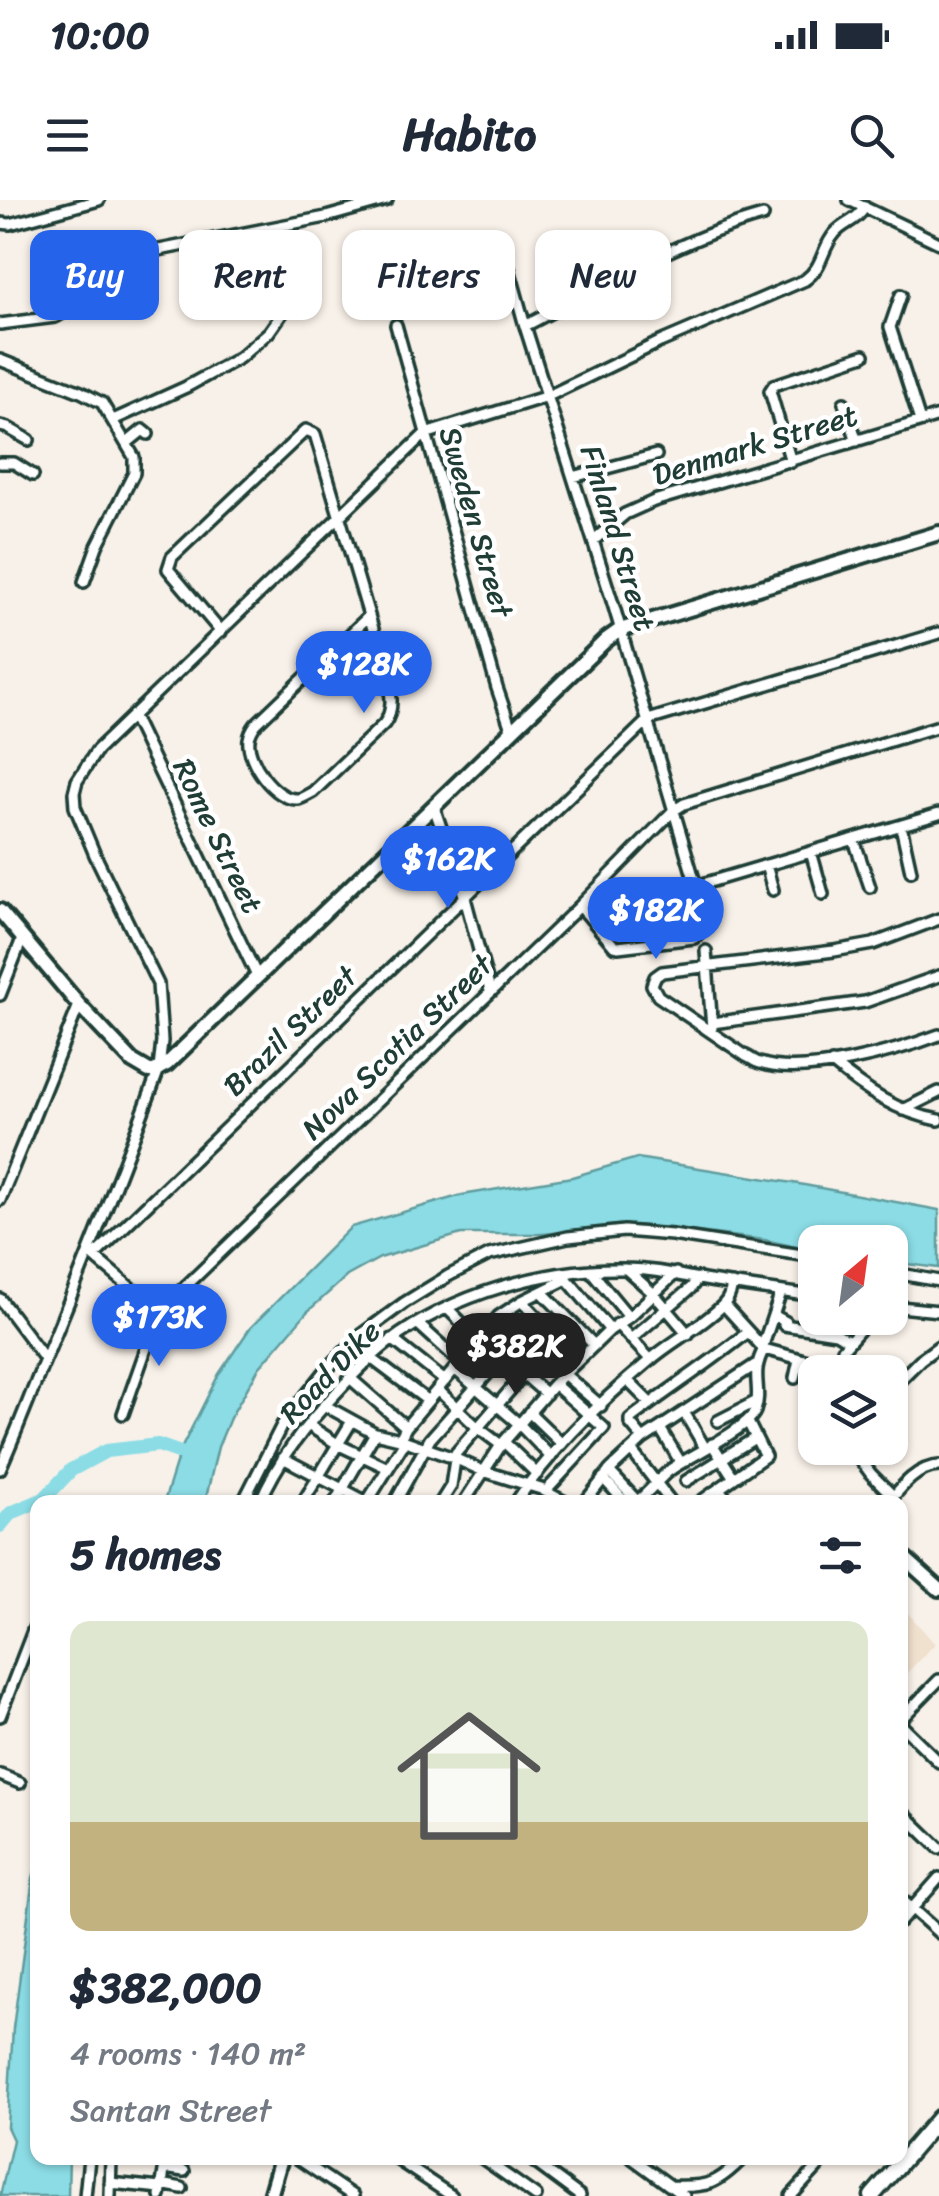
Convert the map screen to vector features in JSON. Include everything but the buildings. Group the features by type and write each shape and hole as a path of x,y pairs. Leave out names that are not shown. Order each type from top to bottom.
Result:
{"main road":[{"path":"908,2154 939,2118"},
{"path":"877,2190 899,2165"}],"street":[{"path":"0,223 10,224 100,200"},
{"path":"0,324 54,317 92,294 128,290 142,284 154,251 326,217 387,200"},
{"path":"849,200 939,243"},
{"path":"0,1469 92,1255 159,1069 162,1041 158,984 78,819 74,794 77,781 98,750 426,434 548,396 660,342 805,280 819,267 832,236 855,220 864,207"},
{"path":"525,326 684,244 763,216"},
{"name":"Finland Street","path":"515,293 594,540 696,886 692,894 699,932 694,938 618,947 580,906"},
{"path":"901,295 890,327 920,421"},
{"path":"113,420 239,358 278,320"},
{"name":"Sweden Street","path":"396,325 512,732"},
{"path":"792,462 771,388 864,355"},
{"path":"0,360 106,407 134,457 134,474 97,546 84,582"},
{"path":"844,403 857,441"},
{"name":"Denmark Street","path":"594,540 640,506 939,416"},
{"path":"0,426 29,440"},
{"path":"127,444 142,430 148,434"},
{"path":"221,632 168,568 169,562 304,430 315,434 384,666 392,701 389,717 313,792 299,799 285,796 264,778 252,756 249,736 256,724 368,617"},
{"path":"574,477 656,454"},
{"path":"0,463 14,463 33,475"},
{"path":"0,911 79,1005 137,1066 159,1069 620,630 939,532"},
{"name":"Brazil Street","path":"92,1255 648,720 939,632"},
{"name":"Rome Street","path":"133,717 258,976"},
{"name":"Nova Scotia Street","path":"123,1414 159,1312 580,906 673,810 939,726"},
{"path":"434,807 465,898 490,992"},
{"path":"696,886 939,814"},
{"path":"901,826 911,871"},
{"path":"854,840 870,887"},
{"path":"811,852 823,894"},
{"path":"766,866 773,890"},
{"path":"939,919 873,944 662,972 652,985 658,996 712,1027 762,1064 797,1067 832,1063 908,1047 939,1034"},
{"path":"0,996 22,939"},
{"path":"706,951 712,1027"},
{"path":"712,1027 865,1002 939,976"},
{"path":"0,1200 79,1005"},
{"path":"832,1063 903,1110 939,1120"},
{"path":"903,1110 939,1092"},
{"path":"246,1495 282,1424 362,1334 404,1303 489,1255 568,1237 624,1231 798,1254"},
{"path":"92,1255 159,1312"},
{"path":"626,1268 688,1334"},
{"name":"Road Dike","path":"263,1495 283,1458 308,1425 370,1358 392,1339 478,1295 522,1282 626,1268 798,1294"},
{"path":"591,1270 629,1316"},
{"path":"469,1495 502,1443 554,1384 676,1273"},
{"path":"908,1275 939,1281"},
{"path":"371,1495 402,1446 406,1427 480,1338 504,1313 566,1276 650,1359"},
{"path":"631,1338 667,1310 698,1278"},
{"path":"521,1495 562,1444 650,1359 724,1305 732,1284"},
{"path":"542,1292 594,1345"},
{"path":"646,1495 681,1463 748,1422 756,1409 756,1365 782,1292"},
{"path":"0,1299 45,1359"},
{"path":"522,1301 578,1360"},
{"path":"724,1305 763,1349 798,1360"},
{"path":"448,1308 546,1394"},
{"path":"908,1308 939,1311"},
{"path":"504,1313 601,1406"},
{"path":"775,1316 786,1322 784,1325 798,1327"},
{"path":"418,1324 475,1386 551,1457"},
{"path":"644,1439 630,1421 748,1332"},
{"path":"399,1495 430,1439 523,1334"},
{"path":"839,1335 849,1341"},
{"path":"842,1355 854,1335"},
{"path":"392,1339 442,1386 477,1427 537,1474"},
{"path":"908,1372 939,1346"},
{"path":"445,1495 451,1486 454,1458 477,1427 545,1355"},
{"path":"370,1358 428,1401"},
{"path":"795,1378 798,1364"},
{"path":"590,1495 644,1439 756,1365"},
{"path":"350,1378 406,1427"},
{"path":"628,1380 650,1403"},
{"path":"554,1384 585,1414 604,1426 556,1495"},
{"path":"718,1421 757,1401"},
{"path":"324,1405 375,1433 528,1484 548,1495"},
{"path":"529,1412 562,1444"},
{"path":"684,1412 734,1478"},
{"path":"307,1495 352,1421"},
{"path":"712,1495 766,1455 748,1422"},
{"path":"308,1425 388,1468"},
{"path":"660,1428 681,1463"},
{"path":"340,1495 375,1433"},
{"path":"686,1482 755,1438"},
{"path":"631,1450 666,1495"},
{"path":"283,1458 356,1495"},
{"path":"508,1480 520,1458"},
{"path":"864,1465 887,1495"},
{"path":"896,1495 921,1470 939,1466"},
{"path":"606,1475 629,1495"},
{"path":"606,1475 620,1495"},
{"path":"718,1489 723,1495"},
{"path":"908,1561 939,1589"},
{"path":"0,1716 30,1639"},
{"path":"908,1713 939,1680"},
{"path":"908,1730 939,1762"},
{"path":"0,1775 20,1783"},
{"path":"908,1817 937,1842"},
{"path":"908,1913 939,1878"},
{"path":"908,1905 939,1933"},
{"path":"85,2196 88,2165"},
{"path":"110,2196 111,2165"},
{"path":"160,2191 164,2165"},
{"path":"171,2165 184,2171"},
{"path":"270,2196 279,2165"},
{"path":"308,2165 353,2196"},
{"path":"416,2165 452,2196"},
{"path":"492,2165 536,2196"},
{"path":"538,2165 580,2196"},
{"path":"642,2165 684,2196"},
{"path":"670,2186 697,2192 723,2178 737,2165"},
{"path":"791,2196 820,2165"},
{"path":"110,2183 178,2192"},
{"path":"877,2190 893,2196"}],"shaded area":[{"path":"908,1613 935,1644 908,1672"}],"water":[{"path":"637,1158 939,1210 939,1268 908,1264 908,1225 798,1225 798,1247 637,1225 543,1234 461,1234 380,1258 347,1276 307,1312 259,1368 218,1447 207,1495 166,1495 180,1451 219,1374 250,1328 351,1227 462,1195 572,1177"},
{"path":"30,1900 30,2165 69,2165 68,2196 0,2196 13,2140 7,2127 13,2028"}],"waterway":[{"path":"48,1495 71,1470 106,1451 158,1445 195,1458"},
{"path":"0,1526 11,1513 30,1505"}]}
